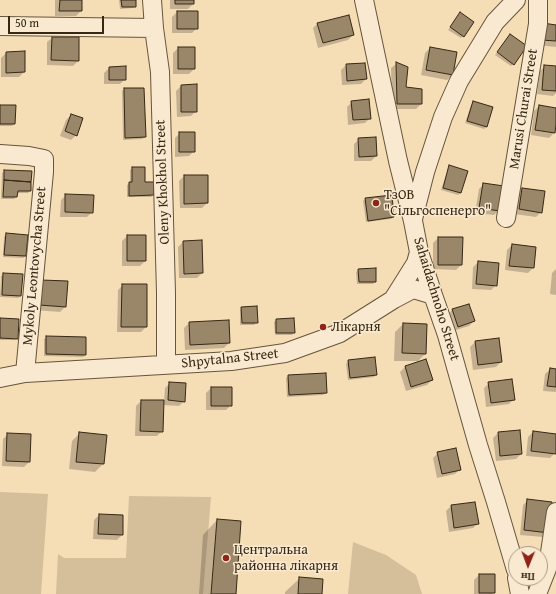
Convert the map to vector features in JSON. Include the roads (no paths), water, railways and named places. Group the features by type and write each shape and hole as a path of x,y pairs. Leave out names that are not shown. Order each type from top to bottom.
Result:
{"street":[{"name":"Oleny Khokhol Street","path":"152,0 160,72 166,293 166,365"},
{"name":"Sahaidachnoho Street","path":"364,0 419,252 447,335 478,445 509,546"},
{"path":"495,22 498,0"},
{"path":"413,221 443,117 459,81 495,22 516,0"},
{"name":"Marusi Churai Street","path":"506,218 538,24 538,0"},
{"path":"0,26 154,28"},
{"name":"Mykoly Leontovycha Street","path":"0,154 29,156 44,159 25,373"},
{"name":"Shpytalna Street","path":"0,378 25,373 166,365 231,360 286,353 340,333 394,299 416,263 419,252"},
{"path":"394,299 413,289 433,295"},
{"path":"537,594 548,566 556,512"}],"place":[{"name":"ТзОВ \"Сільгоспенерго\"","path":"376,203"},
{"name":"Лікарня","path":"323,327"},
{"name":"Центральна районна лікарня","path":"226,558"}]}
